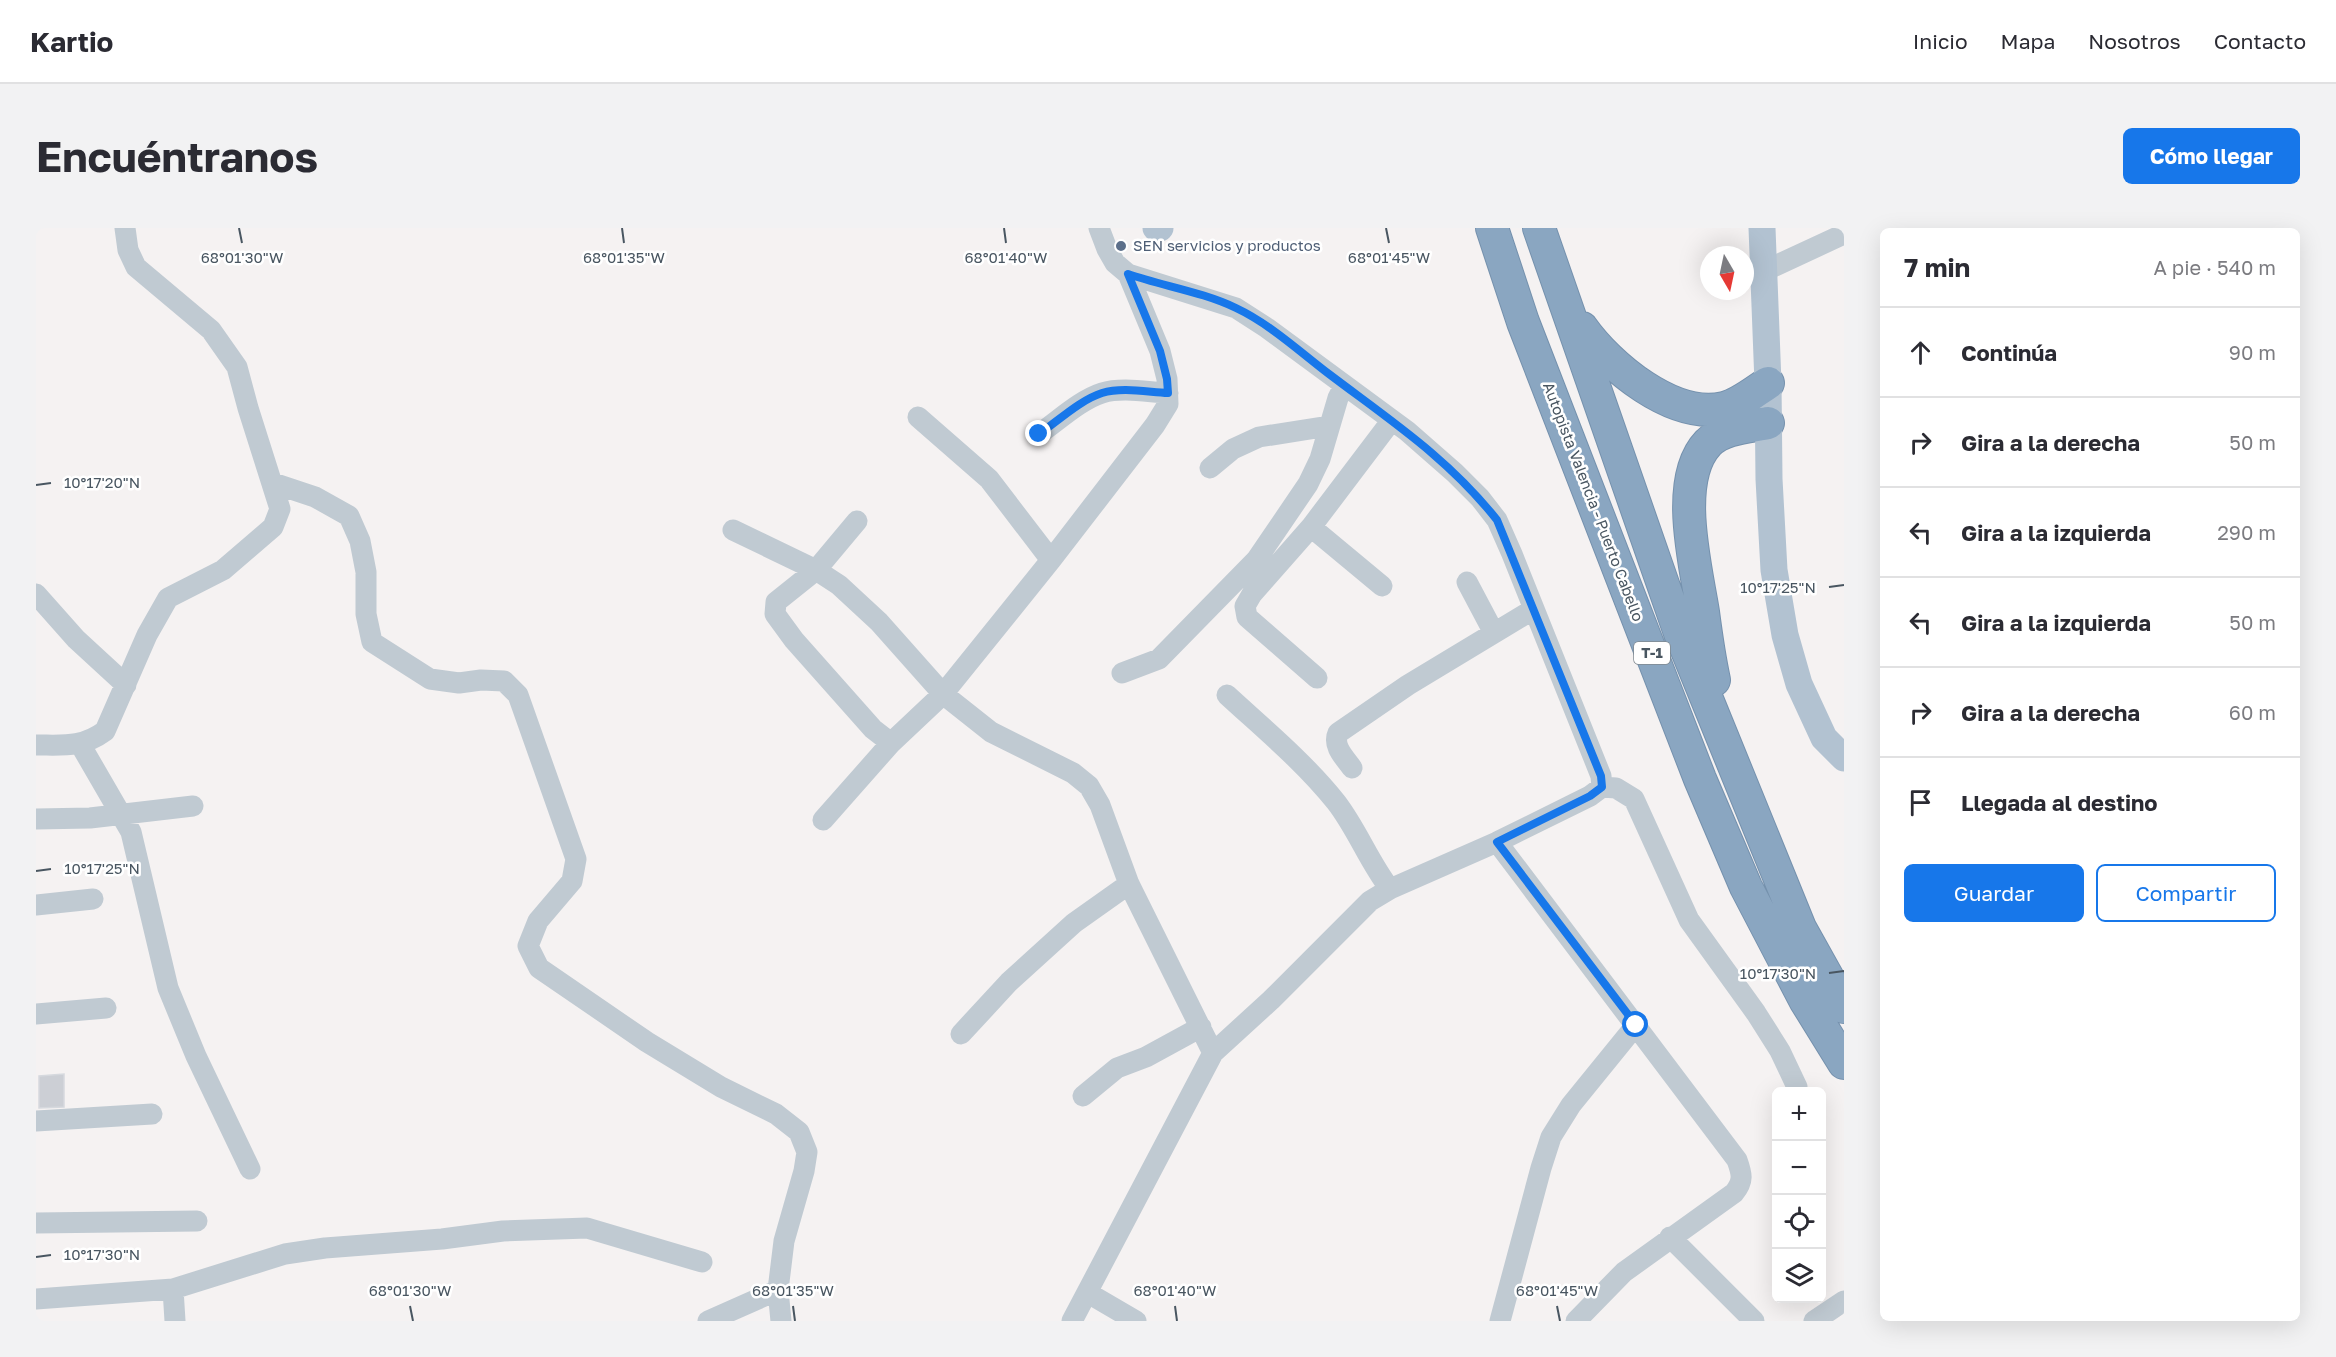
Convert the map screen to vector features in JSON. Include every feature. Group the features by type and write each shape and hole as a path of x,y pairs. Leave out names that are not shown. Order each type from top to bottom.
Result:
{"highway":[{"name":"Autopista Valencia - Puerto Cabello","path":"1492,228 1523,322 1700,779 1737,866 1805,1000 1844,1063"},
{"name":"T-1","path":"1539,228 1680,633 1800,928 1844,1007"},
{"path":"1558,281 1594,345 1610,361 1648,390 1686,406 1713,410 1738,403 1768,383"},
{"path":"1727,748 1707,646 1692,549 1691,492 1694,469 1699,455 1710,441 1728,431 1768,423"}],"main road":[{"path":"1762,228 1774,570 1785,634 1799,684 1824,738 1844,758"}],"street":[{"path":"36,746 80,744 92,741 105,731 147,635 168,598 223,570 273,526 280,509 237,367 211,330 136,267 128,250 125,228"},
{"path":"824,820 891,743 942,694 1051,560 1155,425 1168,404 1167,379 1160,351 1128,274 1115,262 1099,228"},
{"path":"1762,272 1844,234"},
{"path":"1128,274 1236,308 1268,328 1392,420 1455,473 1480,498 1497,520 1601,776 1602,787"},
{"path":"1122,673 1159,659 1257,559 1308,484 1320,459 1344,386"},
{"path":"1039,434 1091,398 1104,392 1168,393"},
{"path":"918,417 989,479 1051,560"},
{"path":"1317,678 1247,617 1245,606 1252,594 1311,527 1392,420"},
{"path":"1209,468 1233,449 1259,436 1329,426"},
{"path":"273,483 315,497 349,516 360,541 366,572 366,614 372,642 430,679 459,683 481,680 504,681 518,694 576,859 572,881 538,921 528,946 539,968 647,1041 721,1087 776,1114 799,1132 807,1152 804,1171 784,1241 778,1290 781,1321"},
{"path":"857,521 816,570 776,602 775,614 794,640 873,729 891,743"},
{"path":"1311,527 1382,586"},
{"path":"733,530 816,570 839,585 879,622 942,694 991,732 1073,773 1089,786 1100,805 1129,884 1213,1053"},
{"path":"1467,582 1494,633"},
{"path":"36,594 76,639 126,685"},
{"path":"1352,768 1337,746 1335,739 1338,733 1408,685 1534,609"},
{"path":"1227,694 1306,766 1355,829 1381,878 1390,889"},
{"path":"80,744 124,816 136,848 152,928 168,988 196,1056 250,1169"},
{"path":"1072,1321 1213,1053 1271,1000 1370,901 1390,889 1497,842 1590,796 1602,787 1616,788 1634,799 1689,920 1756,1013 1780,1051 1797,1087"},
{"path":"36,819 124,816 193,806"},
{"path":"1497,842 1737,1160 1743,1175 1741,1184 1734,1193 1624,1272 1576,1321"},
{"path":"962,1034 1008,982 1074,923 1129,884"},
{"path":"36,905 93,899"},
{"path":"36,1014 106,1008"},
{"path":"1500,1321 1551,1137 1571,1105 1636,1025"},
{"path":"1083,1096 1117,1068 1146,1057 1201,1027"},
{"path":"36,1121 152,1114"},
{"path":"36,1223 197,1221"},
{"path":"36,1299 174,1289 285,1254 325,1248 548,1229 587,1227 702,1262"},
{"path":"1671,1237 1754,1321"},
{"path":"174,1289 175,1321"},
{"path":"708,1321 778,1290"},
{"path":"1088,1293 1136,1321"},
{"path":"1814,1321 1844,1301"}],"building":[{"path":"64,1074 64,1107 39,1108 39,1076"}],"place":[{"name":"SEN servicios y productos","path":"1121,246"}],"route":[{"path":"1039,434 1091,398 1104,392 1168,393 1160,351 1128,274 1236,308 1268,328 1407,431 1455,473 1480,498 1497,520 1601,776 1602,787 1590,796 1497,842 1636,1025"}]}
